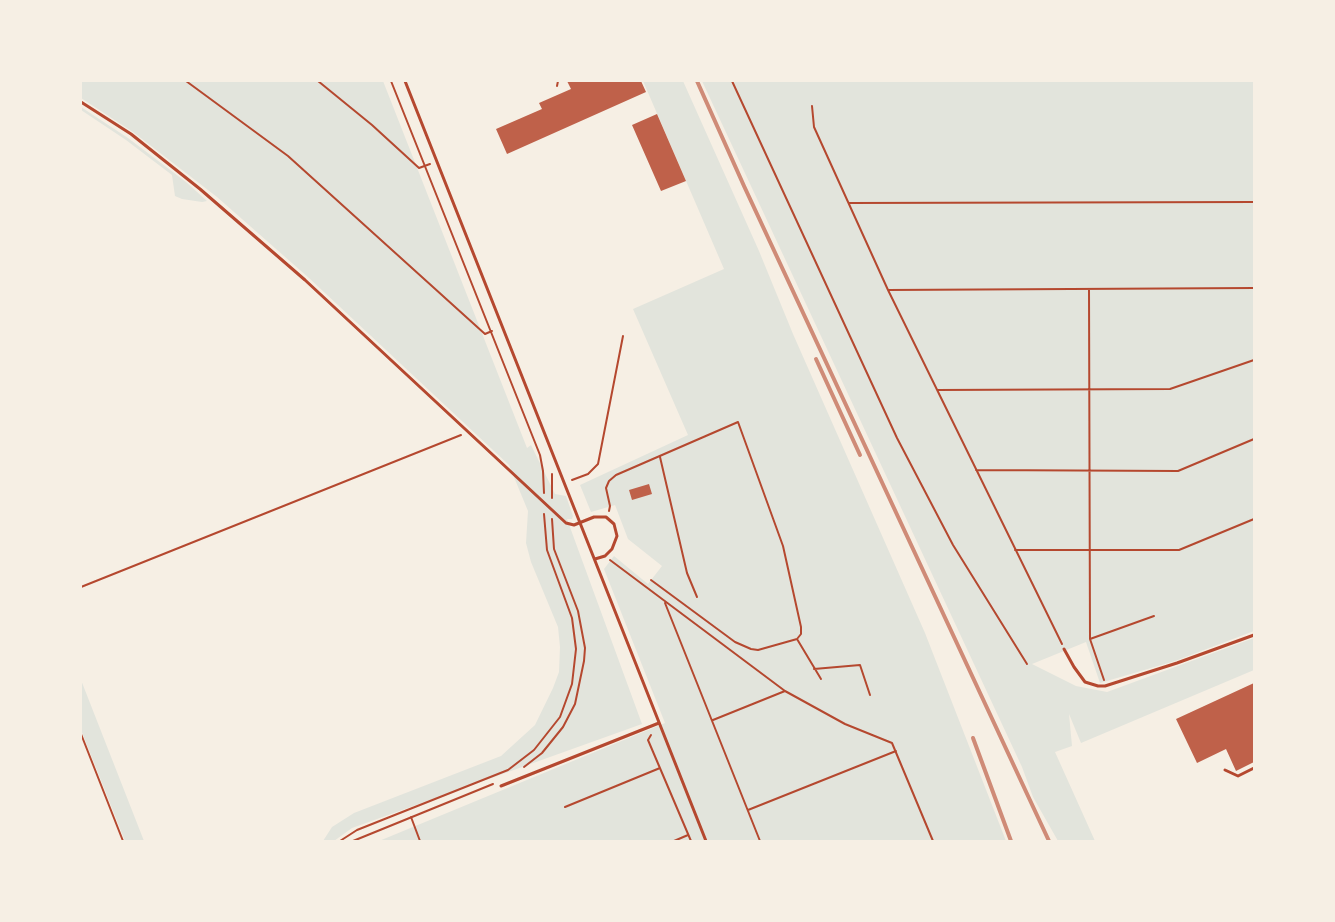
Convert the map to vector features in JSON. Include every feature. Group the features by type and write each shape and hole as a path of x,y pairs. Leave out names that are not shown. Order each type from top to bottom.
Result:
{"lane":[{"path":"405,81 706,841"},
{"path":"81,102 130,134 209,197 305,280 566,523 574,525 594,517 606,517 614,524 617,537 612,549 605,556 596,559"},
{"path":"1064,649 1085,682 1106,686 1254,635"},
{"path":"500,784 659,723"},
{"path":"1225,770 1238,776 1254,768"}],"path":[{"path":"186,81 288,156 485,334 501,328"},
{"path":"318,81 372,125 419,168 437,162"},
{"path":"340,841 357,830 508,770 538,746 560,717 572,684 576,649 572,618 547,550 544,482 540,455 390,81"},
{"path":"557,87 558,81"},
{"path":"732,81 897,438 952,545 1027,664"},
{"path":"812,106 814,128 888,290 1064,649"},
{"path":"848,203 1254,202"},
{"path":"888,290 1254,288"},
{"path":"1089,289 1090,639 1106,686"},
{"path":"564,483 588,474 598,464 623,336"},
{"path":"937,390 1170,389 1254,360"},
{"path":"606,517 610,506 606,488 609,481 616,475 738,423 789,568 801,634 796,639 758,650 735,642 651,580"},
{"path":"81,587 469,431"},
{"path":"976,471 1178,471 1254,439"},
{"path":"660,457 687,573 697,597"},
{"path":"518,772 542,753 563,727 575,704 584,661 585,648 578,611 552,538 552,509"},
{"path":"1015,550 1179,550 1254,519"},
{"path":"605,556 785,691 844,724 892,743 933,841"},
{"path":"664,600 760,841"},
{"path":"1090,639 1154,616"},
{"path":"796,639 821,679"},
{"path":"814,669 860,665 870,695"},
{"path":"713,720 785,691"},
{"path":"659,723 648,740 691,841"},
{"path":"81,734 123,841"},
{"path":"748,810 896,751"},
{"path":"565,807 660,768"},
{"path":"353,841 500,784"},
{"path":"411,817 420,841"},
{"path":"674,841 688,835"}],"shaded area":[{"path":"81,81 383,81 527,448 531,445 555,494 566,496 573,516 572,519 567,519 642,724 352,828 334,841 323,841 332,827 354,813 501,756 535,725 559,672 560,647 558,627 531,562 526,543 528,511 509,465 309,278 217,197 133,132 81,98"},
{"path":"643,81 683,81 925,633 1006,841 379,841 665,723 604,569 614,556 648,584 662,566 628,539 615,505 591,512 580,485 688,435 633,309 724,269"},
{"path":"702,81 1254,81 1254,631 1175,661 1100,683 1086,642 1032,664 1076,686 1107,692 1254,638 1254,670 1081,743 1069,714 1072,746 1055,752 1095,841 1058,841 1033,797 1022,767"},
{"path":"81,107 128,138 207,201 182,199 175,196 172,175 81,110"},
{"path":"81,680 144,841 125,841 81,730"}],"building":[{"path":"567,81 641,81 646,92 507,154 496,129 542,109 539,103 571,89"},
{"path":"657,114 686,181 661,191 632,125"},
{"path":"649,484 652,494 632,500 629,490"},
{"path":"1254,683 1254,762 1236,771 1226,749 1197,763 1176,719"}],"railway":[{"path":"697,81 1049,841"},
{"path":"816,359 860,455"},
{"path":"973,738 1011,841"}]}
